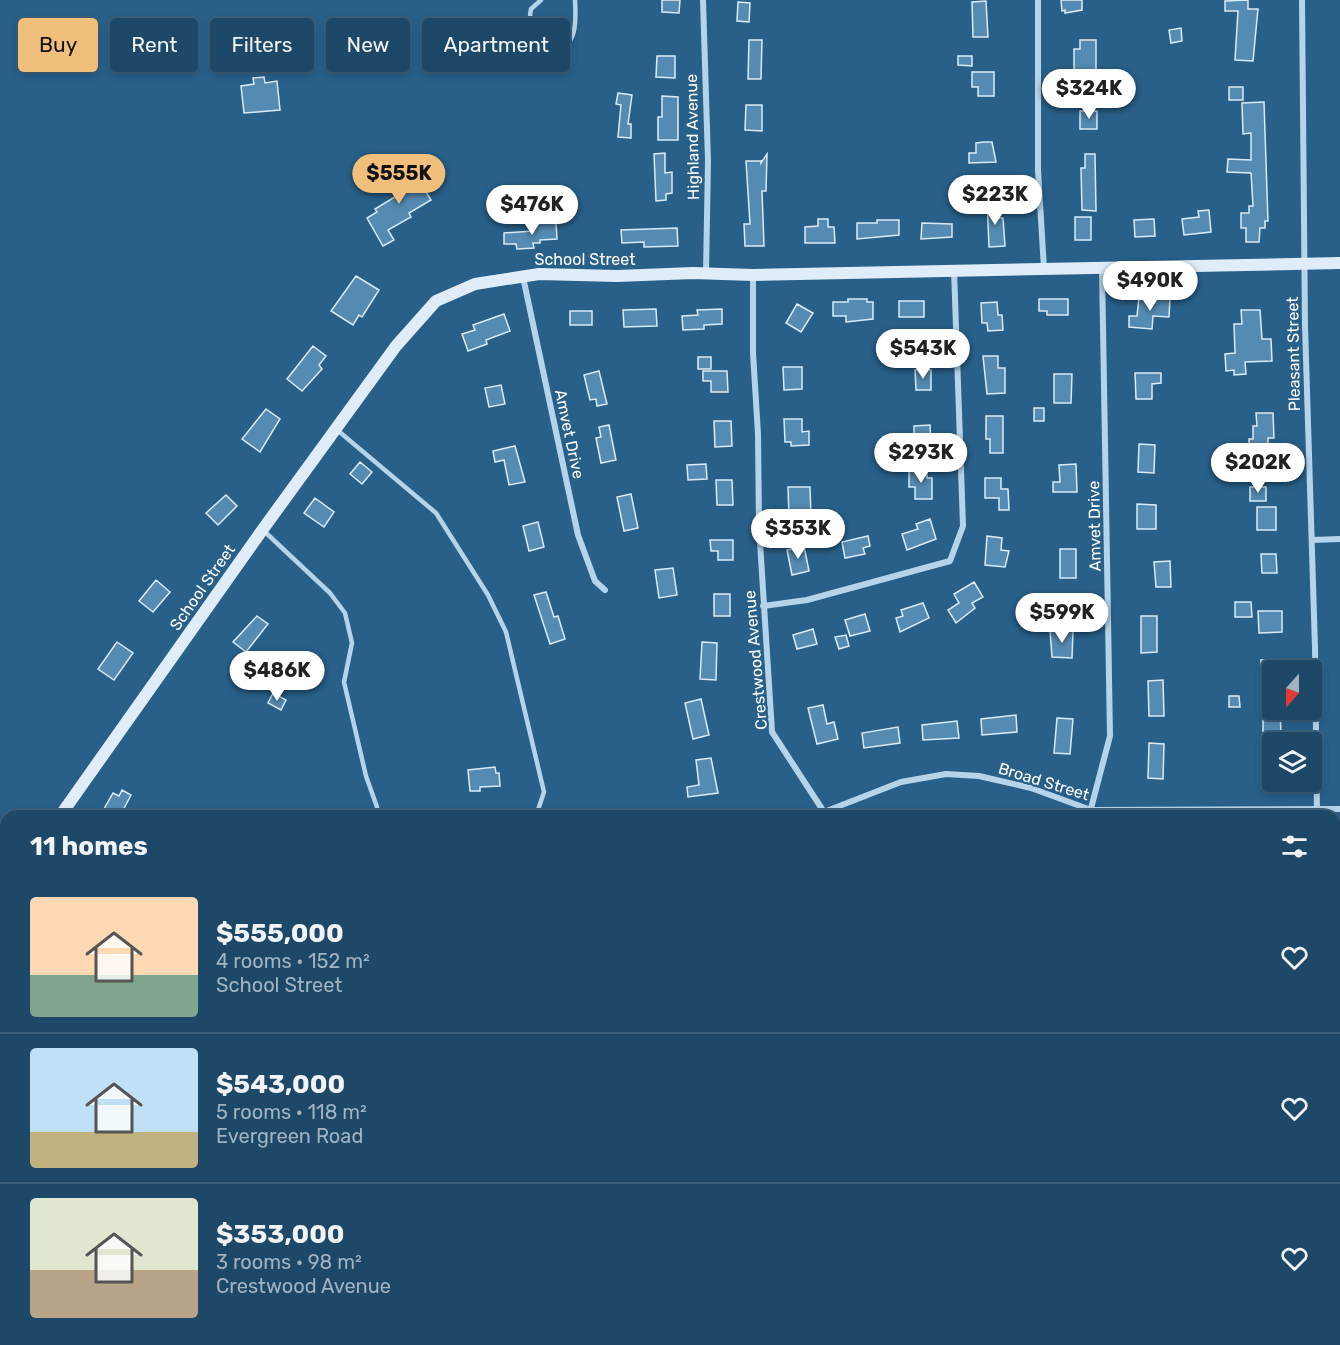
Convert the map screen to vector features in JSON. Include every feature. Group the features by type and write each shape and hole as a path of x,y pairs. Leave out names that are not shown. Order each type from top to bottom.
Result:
{"street":[{"name":"Highland Avenue","path":"704,0 708,161 706,273"},
{"path":"1038,0 1038,170 1044,270"},
{"name":"Pleasant Street","path":"1302,0 1305,263 1317,810"},
{"name":"School Street","path":"64,810 262,529 396,346 436,301 475,284 539,274 753,275 1340,262"},
{"name":"Amvet Drive","path":"1091,810 1110,736 1102,268"},
{"path":"763,606 807,600 950,561 963,526 954,269"},
{"name":"Crestwood Avenue","path":"753,275 753,353 763,606 772,732 821,810"},
{"name":"Amvet Drive","path":"523,277 578,535 595,581 605,590"},
{"path":"1312,540 1340,539"},
{"name":"Broad Street","path":"833,810 901,782 946,774 979,776 1031,788 1083,810"}],"lane":[{"path":"541,0 531,9 531,26 536,38 553,49 567,46 572,39 576,0"},
{"path":"336,429 435,513 488,595 506,632 544,792 538,810"},
{"path":"262,529 330,593 345,613 352,643 344,682 366,776 377,810"}],"building":[{"path":"662,0 680,0 679,13 662,12"},
{"path":"1061,0 1082,0 1082,10 1065,13 1065,10 1062,11"},
{"path":"1248,0 1248,9 1258,9 1253,61 1235,60 1238,11 1225,11 1225,1"},
{"path":"986,1 988,37 973,37 972,2"},
{"path":"738,2 750,3 749,22 737,21"},
{"path":"1181,28 1182,41 1171,43 1169,30"},
{"path":"749,40 762,40 761,79 748,79"},
{"path":"1080,40 1096,40 1096,81 1074,82 1074,49 1080,49"},
{"path":"657,56 675,56 675,78 656,77"},
{"path":"958,56 972,56 972,66 958,65"},
{"path":"972,72 994,72 994,96 978,96 978,87 972,87"},
{"path":"264,77 265,83 277,81 280,110 244,113 241,86 254,84 253,78"},
{"path":"1229,87 1243,87 1243,100 1229,100"},
{"path":"618,93 632,95 628,124 631,124 631,138 618,137 621,105 616,104"},
{"path":"662,96 678,97 678,140 658,140 658,117 662,117"},
{"path":"1264,102 1268,221 1265,221 1265,228 1260,228 1259,242 1246,242 1246,228 1241,228 1241,213 1249,213 1249,206 1253,206 1251,173 1227,172 1228,159 1251,160 1251,133 1243,134 1242,103"},
{"path":"746,105 762,105 762,131 745,130"},
{"path":"1080,111 1097,111 1097,129 1080,129"},
{"path":"992,142 996,162 969,163 969,153 976,153 976,143"},
{"path":"665,153 665,173 672,172 672,193 666,194 666,200 656,201 654,154"},
{"path":"767,154 766,191 762,191 764,246 745,246 744,224 750,224 746,161 761,161 761,163"},
{"path":"1085,154 1095,154 1096,211 1082,210 1081,168 1085,168"},
{"path":"410,165 431,200 409,213 411,217 388,230 394,240 383,246 367,218 377,212 375,209 403,192 393,174"},
{"path":"997,200 998,218 1003,218 1005,246 989,247 987,201"},
{"path":"1209,210 1211,232 1184,235 1182,219 1199,217 1198,211"},
{"path":"1075,217 1091,217 1091,240 1075,240"},
{"path":"818,219 828,219 828,227 834,227 835,243 805,243 805,227 818,226"},
{"path":"1154,219 1155,236 1135,237 1134,220"},
{"path":"877,220 899,220 899,235 857,239 857,223 877,223"},
{"path":"556,222 557,239 540,240 540,243 533,243 534,248 517,249 516,244 504,244 504,233 533,231 533,224"},
{"path":"922,223 952,224 952,237 921,239"},
{"path":"677,228 678,246 644,247 644,242 622,243 621,230"},
{"path":"356,276 379,290 362,317 359,315 353,325 331,311"},
{"path":"1139,296 1170,298 1169,317 1153,316 1152,329 1129,327 1129,316 1137,316"},
{"path":"848,299 867,299 867,302 873,302 873,319 846,322 846,316 833,316 833,302 848,302"},
{"path":"1039,299 1068,299 1068,315 1047,315 1047,311 1039,311"},
{"path":"899,301 924,301 924,317 899,317"},
{"path":"997,302 998,315 1002,315 1003,330 988,331 987,323 982,323 981,303"},
{"path":"797,304 813,313 801,332 786,323"},
{"path":"656,309 657,326 624,327 623,310"},
{"path":"722,309 722,324 704,325 704,329 683,330 682,316 698,315 697,310"},
{"path":"1241,310 1260,310 1262,339 1271,339 1272,361 1245,362 1246,374 1234,375 1234,370 1226,371 1225,354 1235,353 1234,324 1242,324"},
{"path":"570,311 592,311 592,325 570,325"},
{"path":"504,314 510,331 486,340 487,344 468,351 462,334 475,330 473,325"},
{"path":"313,346 326,356 319,365 322,369 302,391 287,379"},
{"path":"983,356 998,356 998,368 1005,368 1005,393 987,394"},
{"path":"698,357 711,357 711,369 698,369"},
{"path":"783,367 802,367 802,389 784,390"},
{"path":"915,370 931,370 931,390 916,390"},
{"path":"599,371 607,404 597,406 596,399 590,400 584,375"},
{"path":"703,371 727,371 728,392 711,392 711,381 703,381"},
{"path":"1135,373 1161,373 1161,383 1152,384 1152,399 1136,399"},
{"path":"1054,374 1072,374 1071,403 1054,403"},
{"path":"501,385 505,404 489,407 485,388"},
{"path":"1034,408 1044,408 1044,421 1034,421"},
{"path":"266,409 280,419 260,452 242,439"},
{"path":"1256,413 1273,413 1274,438 1268,438 1268,448 1249,449 1249,439 1253,439 1253,426 1257,426"},
{"path":"986,416 1003,416 1003,453 990,453 990,439 986,439"},
{"path":"784,419 802,419 802,432 809,431 809,445 791,446 791,442 785,442"},
{"path":"714,421 731,421 732,446 715,447"},
{"path":"609,425 616,460 601,463 596,438 601,437 599,427"},
{"path":"930,425 931,446 914,447 914,426"},
{"path":"1139,444 1155,445 1154,473 1138,472"},
{"path":"515,446 525,482 509,485 504,460 495,462 493,451"},
{"path":"360,462 372,472 362,484 350,474"},
{"path":"706,464 707,479 688,480 687,465"},
{"path":"1076,464 1077,492 1053,492 1053,482 1060,482 1059,465"},
{"path":"909,469 927,470 927,478 932,478 932,499 915,499 915,487 909,487"},
{"path":"985,478 1001,478 1001,489 1008,489 1009,510 999,510 999,498 985,498"},
{"path":"716,480 732,480 733,505 717,505"},
{"path":"788,487 810,487 811,517 789,518"},
{"path":"1250,487 1266,487 1266,501 1250,501"},
{"path":"631,494 638,528 624,531 617,497"},
{"path":"226,495 237,506 218,525 206,513"},
{"path":"315,498 334,512 324,527 304,513"},
{"path":"1137,504 1156,505 1156,529 1137,529"},
{"path":"1257,507 1276,507 1276,530 1257,530"},
{"path":"930,519 936,539 907,550 902,534 918,529 916,524"},
{"path":"538,522 544,547 529,551 523,526"},
{"path":"868,536 870,546 863,548 865,554 845,558 842,542"},
{"path":"987,536 1002,538 1001,550 1009,551 1005,567 985,565"},
{"path":"710,540 733,540 733,560 718,560 718,551 711,551"},
{"path":"804,546 809,571 792,575 787,550"},
{"path":"1060,549 1076,549 1076,578 1060,578"},
{"path":"1261,554 1276,554 1277,573 1262,573"},
{"path":"1170,561 1171,587 1156,587 1154,562"},
{"path":"673,568 677,595 659,598 655,570"},
{"path":"156,580 170,592 153,612 139,601"},
{"path":"974,582 983,597 972,603 975,608 956,623 948,610 959,603 954,594"},
{"path":"546,592 554,617 558,616 565,639 550,644 534,595"},
{"path":"714,594 730,594 730,616 714,616"},
{"path":"1235,602 1251,602 1252,617 1235,617"},
{"path":"923,603 929,618 900,632 896,618 903,616 901,610"},
{"path":"1258,611 1282,611 1282,632 1259,633"},
{"path":"865,614 870,631 850,636 845,620"},
{"path":"257,616 268,624 246,652 233,642"},
{"path":"1141,616 1157,616 1157,652 1141,653"},
{"path":"813,629 817,644 797,649 793,635"},
{"path":"1050,631 1073,631 1072,658 1052,657"},
{"path":"846,635 849,646 839,649 835,637"},
{"path":"117,642 133,653 114,680 98,669"},
{"path":"702,642 717,643 716,680 700,679"},
{"path":"1163,680 1164,716 1149,716 1148,681"},
{"path":"273,693 286,700 281,710 268,703"},
{"path":"1229,696 1239,696 1240,707 1229,707"},
{"path":"701,699 709,735 693,739 685,703"},
{"path":"823,705 827,724 834,722 838,739 817,744 808,708"},
{"path":"1016,715 1017,732 982,735 981,719"},
{"path":"1057,718 1073,719 1070,754 1054,753"},
{"path":"1263,720 1280,720 1281,732 1263,732"},
{"path":"957,721 959,738 923,740 922,725"},
{"path":"898,727 900,743 864,748 862,733"},
{"path":"1149,743 1164,744 1163,779 1148,778"},
{"path":"711,758 718,793 688,797 687,787 699,785 696,760"},
{"path":"495,767 496,773 499,773 500,786 480,787 480,791 470,791 468,770"},
{"path":"122,790 131,795 123,810 103,810 113,793 119,796"}]}
